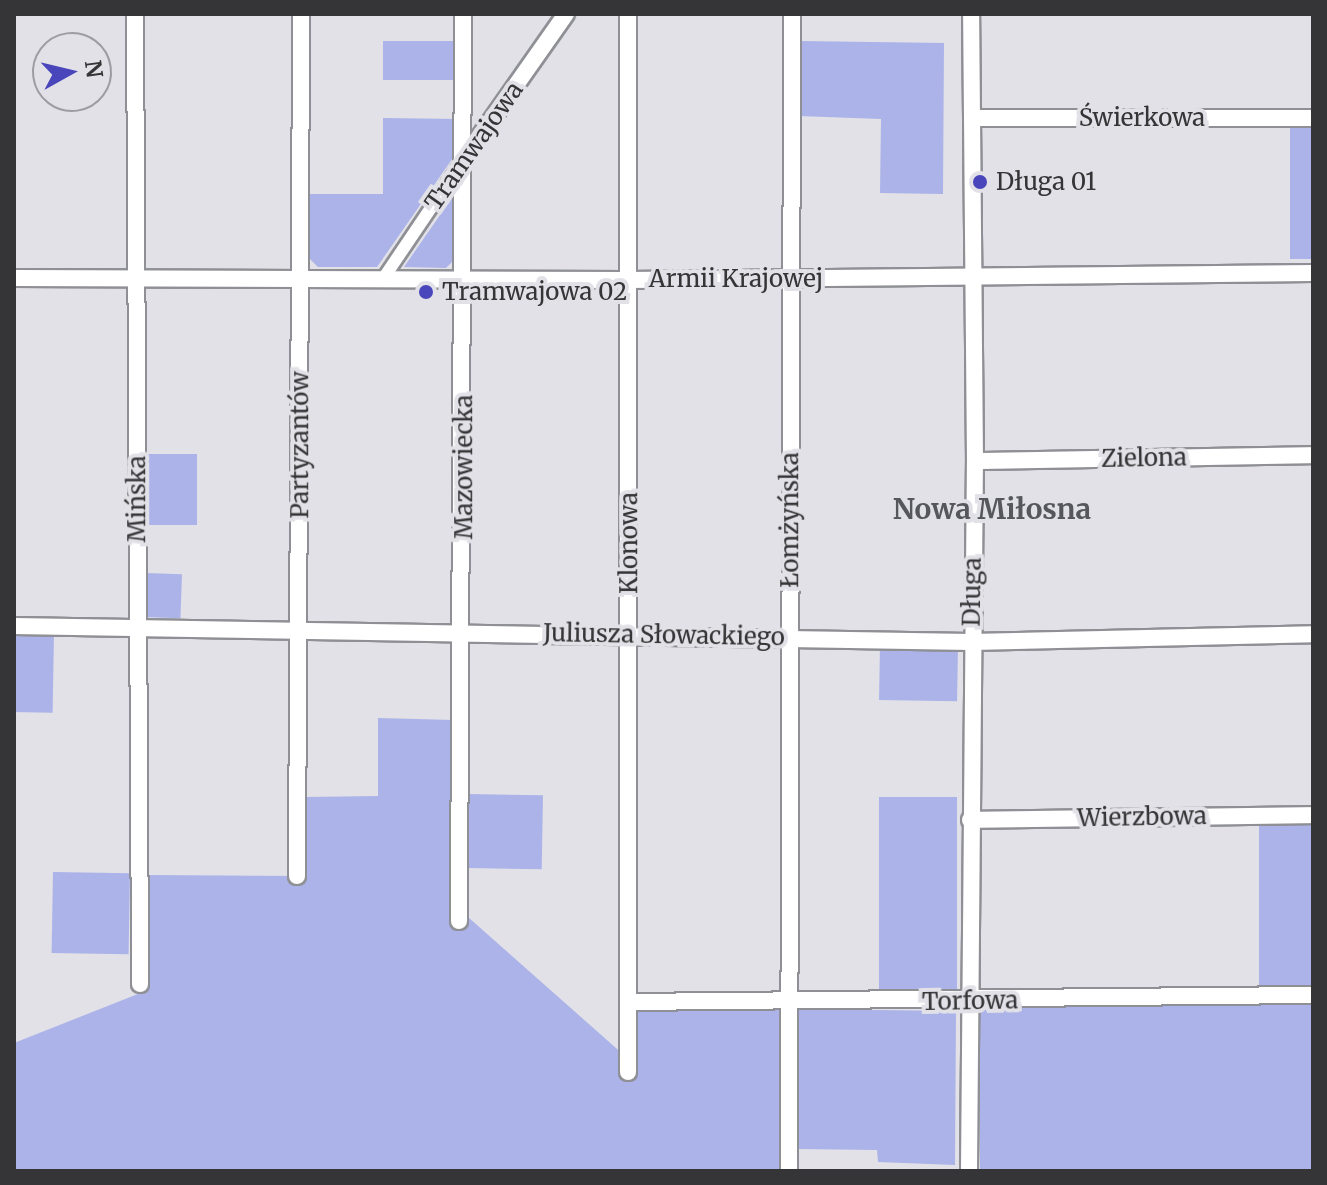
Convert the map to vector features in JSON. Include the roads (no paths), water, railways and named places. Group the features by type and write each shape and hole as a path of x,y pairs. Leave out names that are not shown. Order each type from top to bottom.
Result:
{"street":[{"name":"Mińska","path":"135,14 140,984"},
{"name":"Partyzantów","path":"297,876 301,14"},
{"name":"Mazowiecka","path":"459,921 464,631 463,14"},
{"name":"Tramwajowa","path":"383,279 566,14"},
{"name":"Klonowa","path":"628,14 628,1072"},
{"name":"Łomżyńska","path":"789,1171 792,14"},
{"name":"Długa","path":"969,1171 971,642 975,461 971,14"},
{"name":"Świerkowa","path":"972,118 1313,118"},
{"name":"Armii Krajowej","path":"14,278 628,280 1313,273"},
{"name":"Zielona","path":"975,461 1313,455"},
{"name":"Juliusza Słowackiego","path":"14,626 298,628 971,642 1313,634"},
{"name":"Wierzbowa","path":"970,820 1313,815"},
{"name":"Torfowa","path":"628,1002 969,1001 1313,995"}],"place":[{"name":"Długa 01","path":"980,182"},
{"name":"Tramwajowa 02","path":"426,292"}],"district":[{"name":"Nowa Miłosna","path":"992,509"}]}
